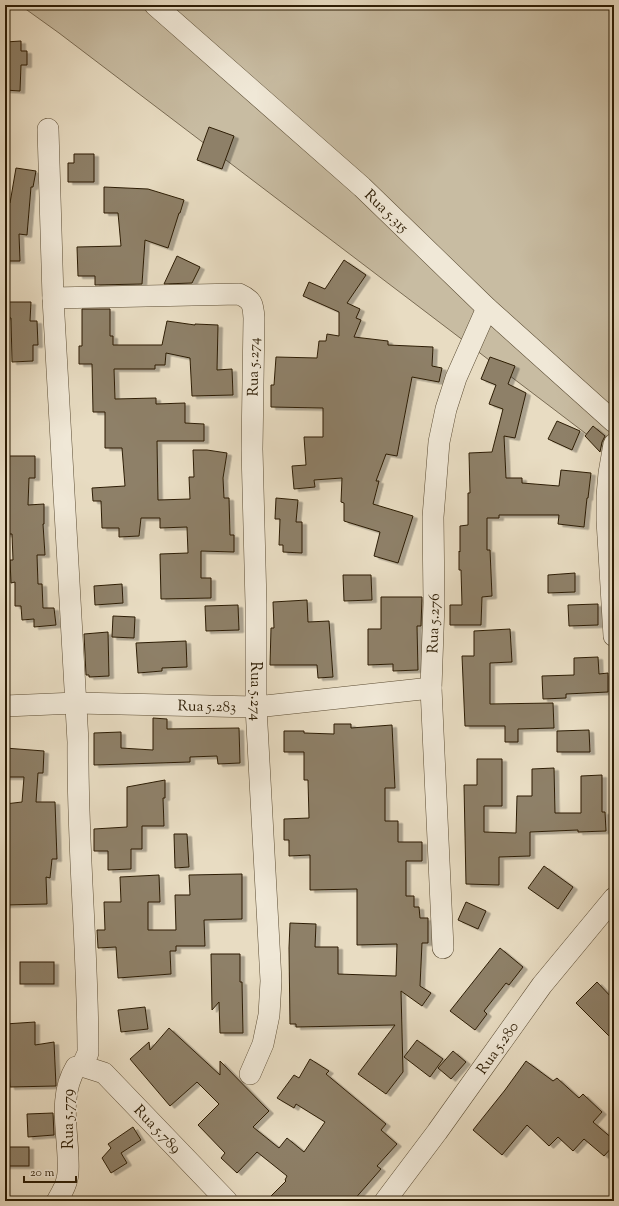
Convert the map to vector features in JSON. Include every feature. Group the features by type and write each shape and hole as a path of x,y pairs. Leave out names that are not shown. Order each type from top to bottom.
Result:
{"street":[{"name":"Rua 5.315","path":"156,5 362,187 487,308 614,422"},
{"path":"48,129 53,298 78,742 78,788 88,1039 88,1053 82,1066"},
{"name":"Rua 5.274","path":"53,298 239,294 248,299 253,305 252,449 256,604 256,707 271,981 269,1015 263,1044 250,1074"},
{"name":"Rua 5.276","path":"443,948 431,688 434,603 433,518 439,442 446,409 456,378 487,308"},
{"path":"614,444 609,473 607,520 614,636"},
{"name":"Rua 5.283","path":"5,706 76,703 256,707 431,688"},
{"name":"Rua 5.280","path":"384,1201 438,1132 542,985 614,898"},
{"name":"Rua 5.779","path":"57,1201 67,1179 68,1169 65,1115 66,1092 71,1075 76,1067 82,1066"},
{"name":"Rua 5.789","path":"82,1066 104,1072 227,1201"}],"shaded area":[{"path":"20,5 614,5 614,455 59,33"}],"building":[{"path":"21,41 21,51 27,51 27,65 21,65 20,91 5,90 5,42"},
{"path":"209,127 234,136 222,169 197,160"},
{"path":"74,154 94,154 94,182 68,182 68,163 74,163"},
{"path":"16,168 36,171 33,187 31,187 27,235 19,234 20,261 5,261 5,203 10,203"},
{"path":"104,187 148,189 184,200 168,248 145,240 142,284 95,285 95,276 78,276 77,247 121,246 118,213 104,213"},
{"path":"177,256 200,267 192,283 164,284"},
{"path":"344,260 366,275 347,303 360,309 356,318 361,320 354,337 388,341 388,345 433,347 432,366 442,368 439,382 412,377 397,456 386,454 376,481 379,481 373,504 413,516 398,563 374,556 380,532 344,521 344,503 341,502 342,478 314,480 315,487 294,489 292,466 306,465 304,437 323,437 323,408 271,407 271,385 274,385 276,357 317,358 319,341 326,341 327,334 339,336 339,312 303,296 309,282 325,289"},
{"path":"5,302 31,302 30,321 37,321 38,345 33,345 33,361 12,362 11,318 5,317"},
{"path":"82,309 110,309 110,336 113,336 113,345 162,345 167,321 195,325 218,325 217,370 232,369 233,395 192,396 190,358 166,353 165,365 155,365 155,369 114,369 115,399 156,398 156,404 185,403 185,423 204,424 204,441 157,441 158,500 190,499 189,477 194,477 193,450 207,450 227,453 223,478 224,498 229,498 230,535 234,535 234,552 201,551 201,578 211,578 211,598 161,599 160,554 188,553 187,527 160,528 160,518 141,518 139,536 119,537 119,528 102,528 101,501 93,501 92,488 125,486 122,448 105,448 105,412 93,412 92,364 79,364 79,346 82,346"},
{"path":"490,357 515,366 508,384 526,393 515,438 504,436 506,478 522,478 522,483 559,486 561,470 591,473 584,527 558,524 559,515 499,515 499,518 487,518 487,550 490,550 492,596 482,597 481,625 450,625 450,605 462,605 461,570 459,570 460,526 468,525 468,493 470,493 469,453 492,452 503,409 489,404 496,385 481,379"},
{"path":"557,421 580,431 572,450 548,439"},
{"path":"593,426 605,436 600,452 585,436"},
{"path":"5,456 35,456 35,478 29,478 28,505 44,504 43,524 45,555 37,555 38,584 42,584 43,608 54,608 56,625 34,627 34,619 22,620 21,606 15,606 15,582 11,583 10,560 13,560 12,534 5,534"},
{"path":"276,498 298,500 296,522 302,522 302,553 283,552 283,545 279,545 280,519 275,519"},
{"path":"575,573 575,592 548,593 548,575"},
{"path":"343,575 371,575 372,600 344,601"},
{"path":"122,584 123,603 95,605 94,586"},
{"path":"381,597 422,597 421,626 417,626 418,670 393,671 393,664 368,665 368,629 381,629"},
{"path":"307,600 308,622 329,621 333,677 318,678 317,665 270,665 271,628 274,628 273,602"},
{"path":"598,604 598,625 569,626 568,605"},
{"path":"238,605 239,630 206,631 205,606"},
{"path":"113,616 135,617 134,638 112,637"},
{"path":"510,629 512,662 490,663 490,704 553,703 554,728 518,729 518,742 505,742 505,726 465,726 462,656 474,656 474,631"},
{"path":"108,632 109,676 89,677 89,675 86,675 84,634"},
{"path":"186,641 187,667 162,668 162,671 138,673 136,643"},
{"path":"598,657 599,674 608,673 608,692 566,694 566,698 543,699 542,676 574,675 574,658"},
{"path":"153,718 167,719 167,729 239,728 240,763 218,764 217,756 190,757 190,762 94,765 94,733 121,732 121,748 153,750"},
{"path":"334,724 351,724 351,728 392,725 395,788 385,788 385,821 398,821 398,842 422,842 422,861 406,861 406,896 414,896 414,907 419,907 420,918 428,918 428,943 422,943 420,986 431,993 422,1006 401,991 403,1072 386,1094 358,1074 395,1025 296,1027 296,1024 290,1024 290,923 316,924 315,947 338,947 338,974 396,976 397,944 357,945 357,889 310,890 310,855 289,856 289,840 284,840 284,819 309,818 308,780 304,780 304,752 284,752 284,731 334,734"},
{"path":"589,730 590,752 557,752 557,731"},
{"path":"5,748 44,751 43,773 38,773 36,802 55,802 57,859 52,859 50,878 46,877 47,904 5,905 5,866 7,866 5,804 22,802 24,777 5,777"},
{"path":"477,759 502,759 502,806 484,806 484,832 516,833 517,796 532,796 532,769 554,768 555,813 581,813 581,776 602,775 602,812 605,812 606,831 578,832 578,830 530,832 530,856 499,857 499,885 466,884 464,785 477,785"},
{"path":"165,780 165,798 163,798 164,826 142,826 142,849 131,849 131,869 108,870 108,851 94,851 94,829 127,827 127,787"},
{"path":"174,834 187,834 189,867 175,868"},
{"path":"544,866 573,887 558,909 528,888"},
{"path":"242,874 242,919 204,920 205,946 176,946 176,951 170,951 171,974 118,978 116,947 98,948 97,930 105,930 104,902 121,902 120,877 159,875 160,902 148,902 148,930 176,930 175,895 190,895 189,875"},
{"path":"466,902 486,911 478,929 458,920"},
{"path":"500,948 523,967 509,985 506,983 484,1011 487,1014 475,1030 450,1011"},
{"path":"211,954 240,954 243,1033 220,1033 219,1002 212,1010"},
{"path":"20,962 54,962 54,984 20,984"},
{"path":"597,982 614,1000 614,1041 576,1003"},
{"path":"145,1007 148,1029 121,1032 118,1010"},
{"path":"35,1022 35,1045 54,1042 56,1086 10,1087 8,1050 5,1050 5,1024"},
{"path":"169,1028 220,1075 220,1061 269,1111 253,1127 279,1148 287,1138 304,1152 325,1122 296,1104 294,1108 277,1098 294,1075 299,1078 310,1059 329,1071 326,1074 386,1124 381,1130 397,1144 377,1166 381,1169 353,1201 266,1201 286,1181 287,1176 257,1152 237,1173 221,1158 225,1153 198,1125 219,1104 197,1082 170,1106 130,1059 149,1042 150,1050"},
{"path":"417,1040 443,1059 430,1077 404,1057"},
{"path":"453,1051 466,1062 451,1079 438,1068"},
{"path":"526,1061 553,1081 557,1078 579,1098 583,1094 602,1112 593,1122 614,1140 614,1145 604,1156 584,1139 573,1151 558,1137 549,1146 527,1125 502,1155 473,1130"},
{"path":"53,1113 54,1135 28,1137 27,1114"},
{"path":"133,1127 141,1140 121,1153 127,1163 111,1173 102,1158 111,1148 108,1144"},
{"path":"5,1147 29,1147 29,1166 5,1166"}]}
